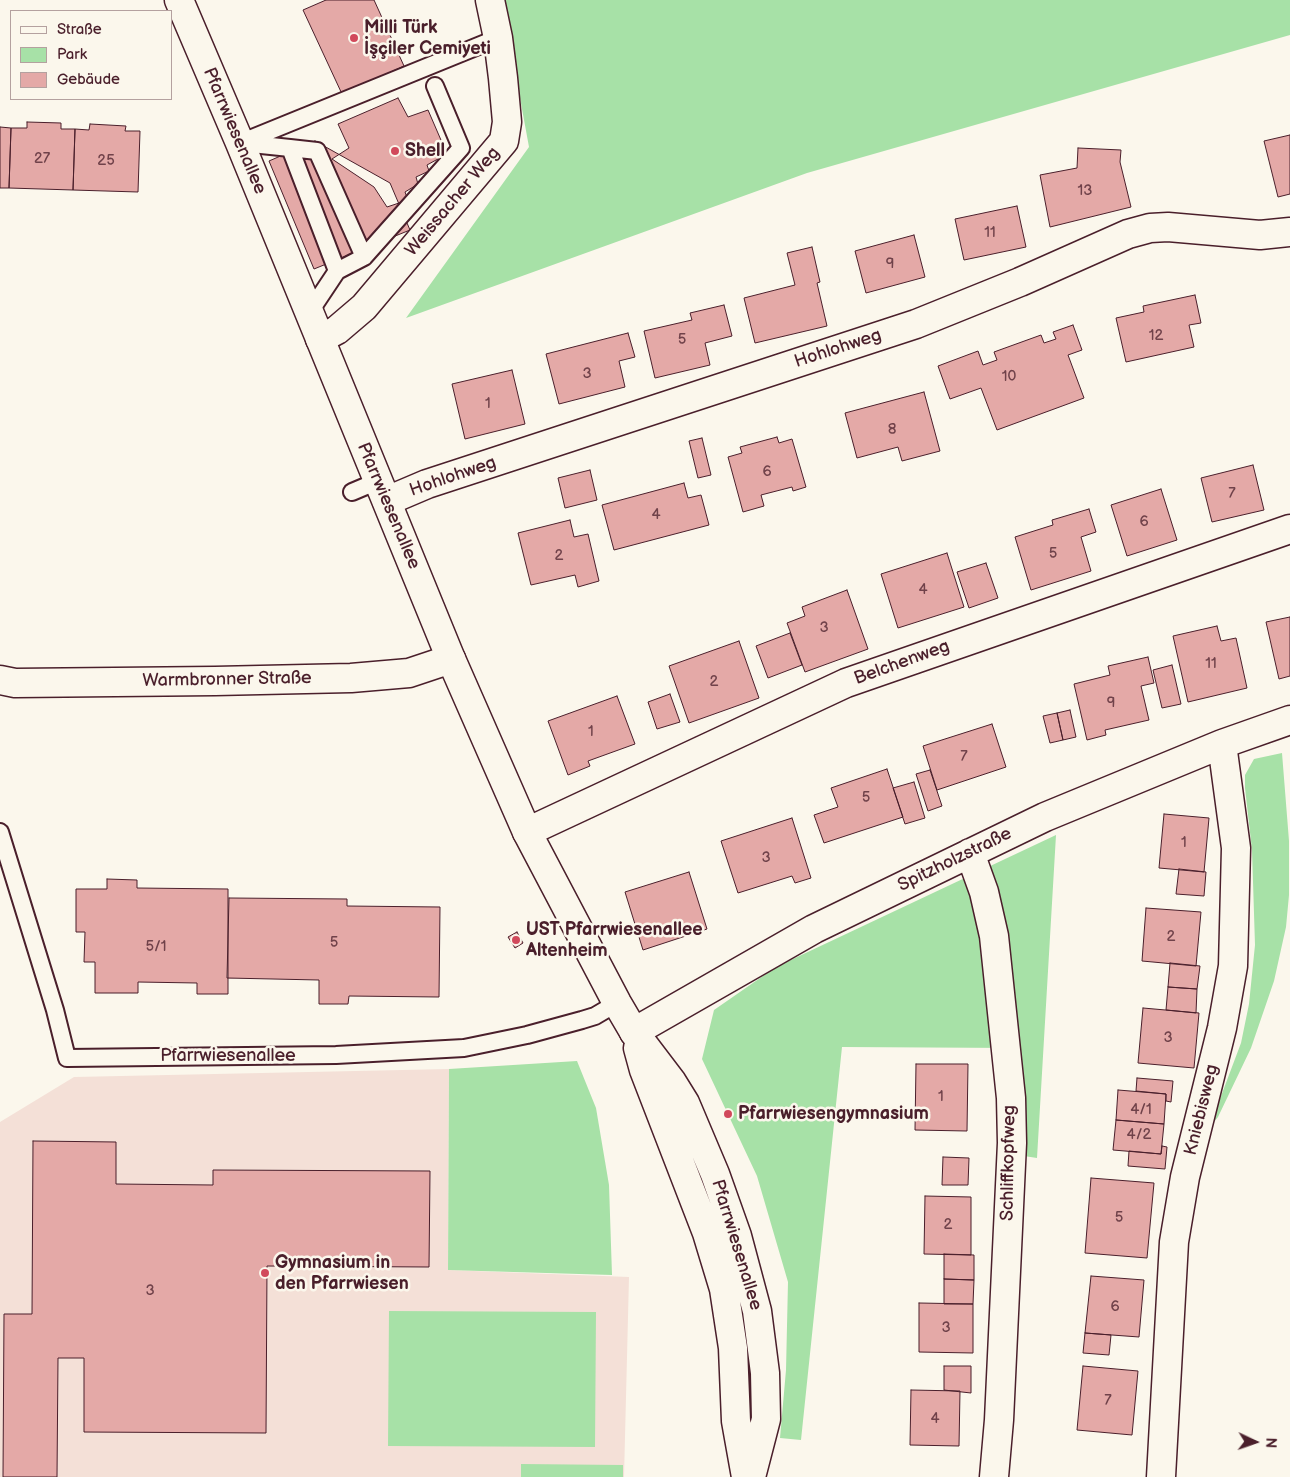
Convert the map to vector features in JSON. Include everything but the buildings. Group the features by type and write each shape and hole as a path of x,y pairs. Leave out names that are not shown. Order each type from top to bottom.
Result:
{"street":[{"name":"Pfarrwiesenallee","path":"179,0 240,143 451,659 527,832 616,1003 634,1032 672,1082 688,1110 737,1236 757,1311 765,1373 766,1419 751,1477"},
{"name":"Weissacher Weg","path":"320,339 337,330 364,307 504,141 507,122 498,38 490,0"},
{"name":"Hohlohweg","path":"383,491 427,484 916,324 1020,282 1128,234 1150,228 1168,227 1260,235 1290,232"},
{"name":"Belchenweg","path":"527,832 846,683 1290,529"},
{"name":"Warmbronner Straße","path":"0,680 14,683 351,678 408,673 451,659"},
{"name":"Spitzholzstraße","path":"634,1032 814,929 1045,817 1222,744 1290,720"},
{"name":"Kniebisweg","path":"1160,1477 1174,1242 1185,1177 1222,1028 1233,966 1236,848 1222,744"},
{"name":"Schliffkopfweg","path":"970,853 984,892 994,936 1011,1098 1012,1143 999,1420 994,1477"},
{"name":"Pfarrwiesenallee","path":"634,1032 644,1070 707,1233 724,1290 733,1348 736,1421 746,1477"}],"lane":[{"path":"240,143 498,38"},
{"path":"309,313 337,271 364,257 460,148 435,86"},
{"path":"240,143 317,151 364,257"},
{"path":"290,148 337,271"},
{"path":"352,492 383,491"},
{"name":"Pfarrwiesenallee","path":"0,832 56,1010 67,1058 336,1055 464,1048 527,1035 596,1016 616,1003"}],"shaded area":[{"name":"Gymnasium in den Pfarrwiesen","path":"449,1069 448,1270 629,1277 624,1477 0,1477 0,1122 74,1077"}],"green space":[{"path":"502,0 1290,0 1290,35 807,173 406,318 529,147"},
{"path":"1282,753 1289,841 1289,895 1286,927 1274,981 1251,1048 1218,1117 1209,1128 1241,1043 1249,1004 1255,945 1252,850 1245,775 1254,759"},
{"path":"1056,835 1037,1158 1024,1156 1014,1048 842,1047 801,1440 780,1438 786,1370 788,1282 757,1176 702,1059 714,1010 776,967"},
{"path":"577,1061 596,1108 609,1185 612,1275 448,1270 449,1069"},
{"path":"389,1311 596,1312 595,1447 388,1446"},
{"path":"521,1464 623,1465 623,1477 521,1477"}],"place":[{"name":"Milli Türk İşçiler Cemiyeti","path":"354,38"},
{"name":"Shell","path":"395,151"},
{"name":"UST Pfarrwiesenallee Altenheim","path":"516,940"},
{"name":"Pfarrwiesengymnasium","path":"728,1114"},
{"name":"Gymnasium in den Pfarrwiesen","path":"265,1273"}]}
